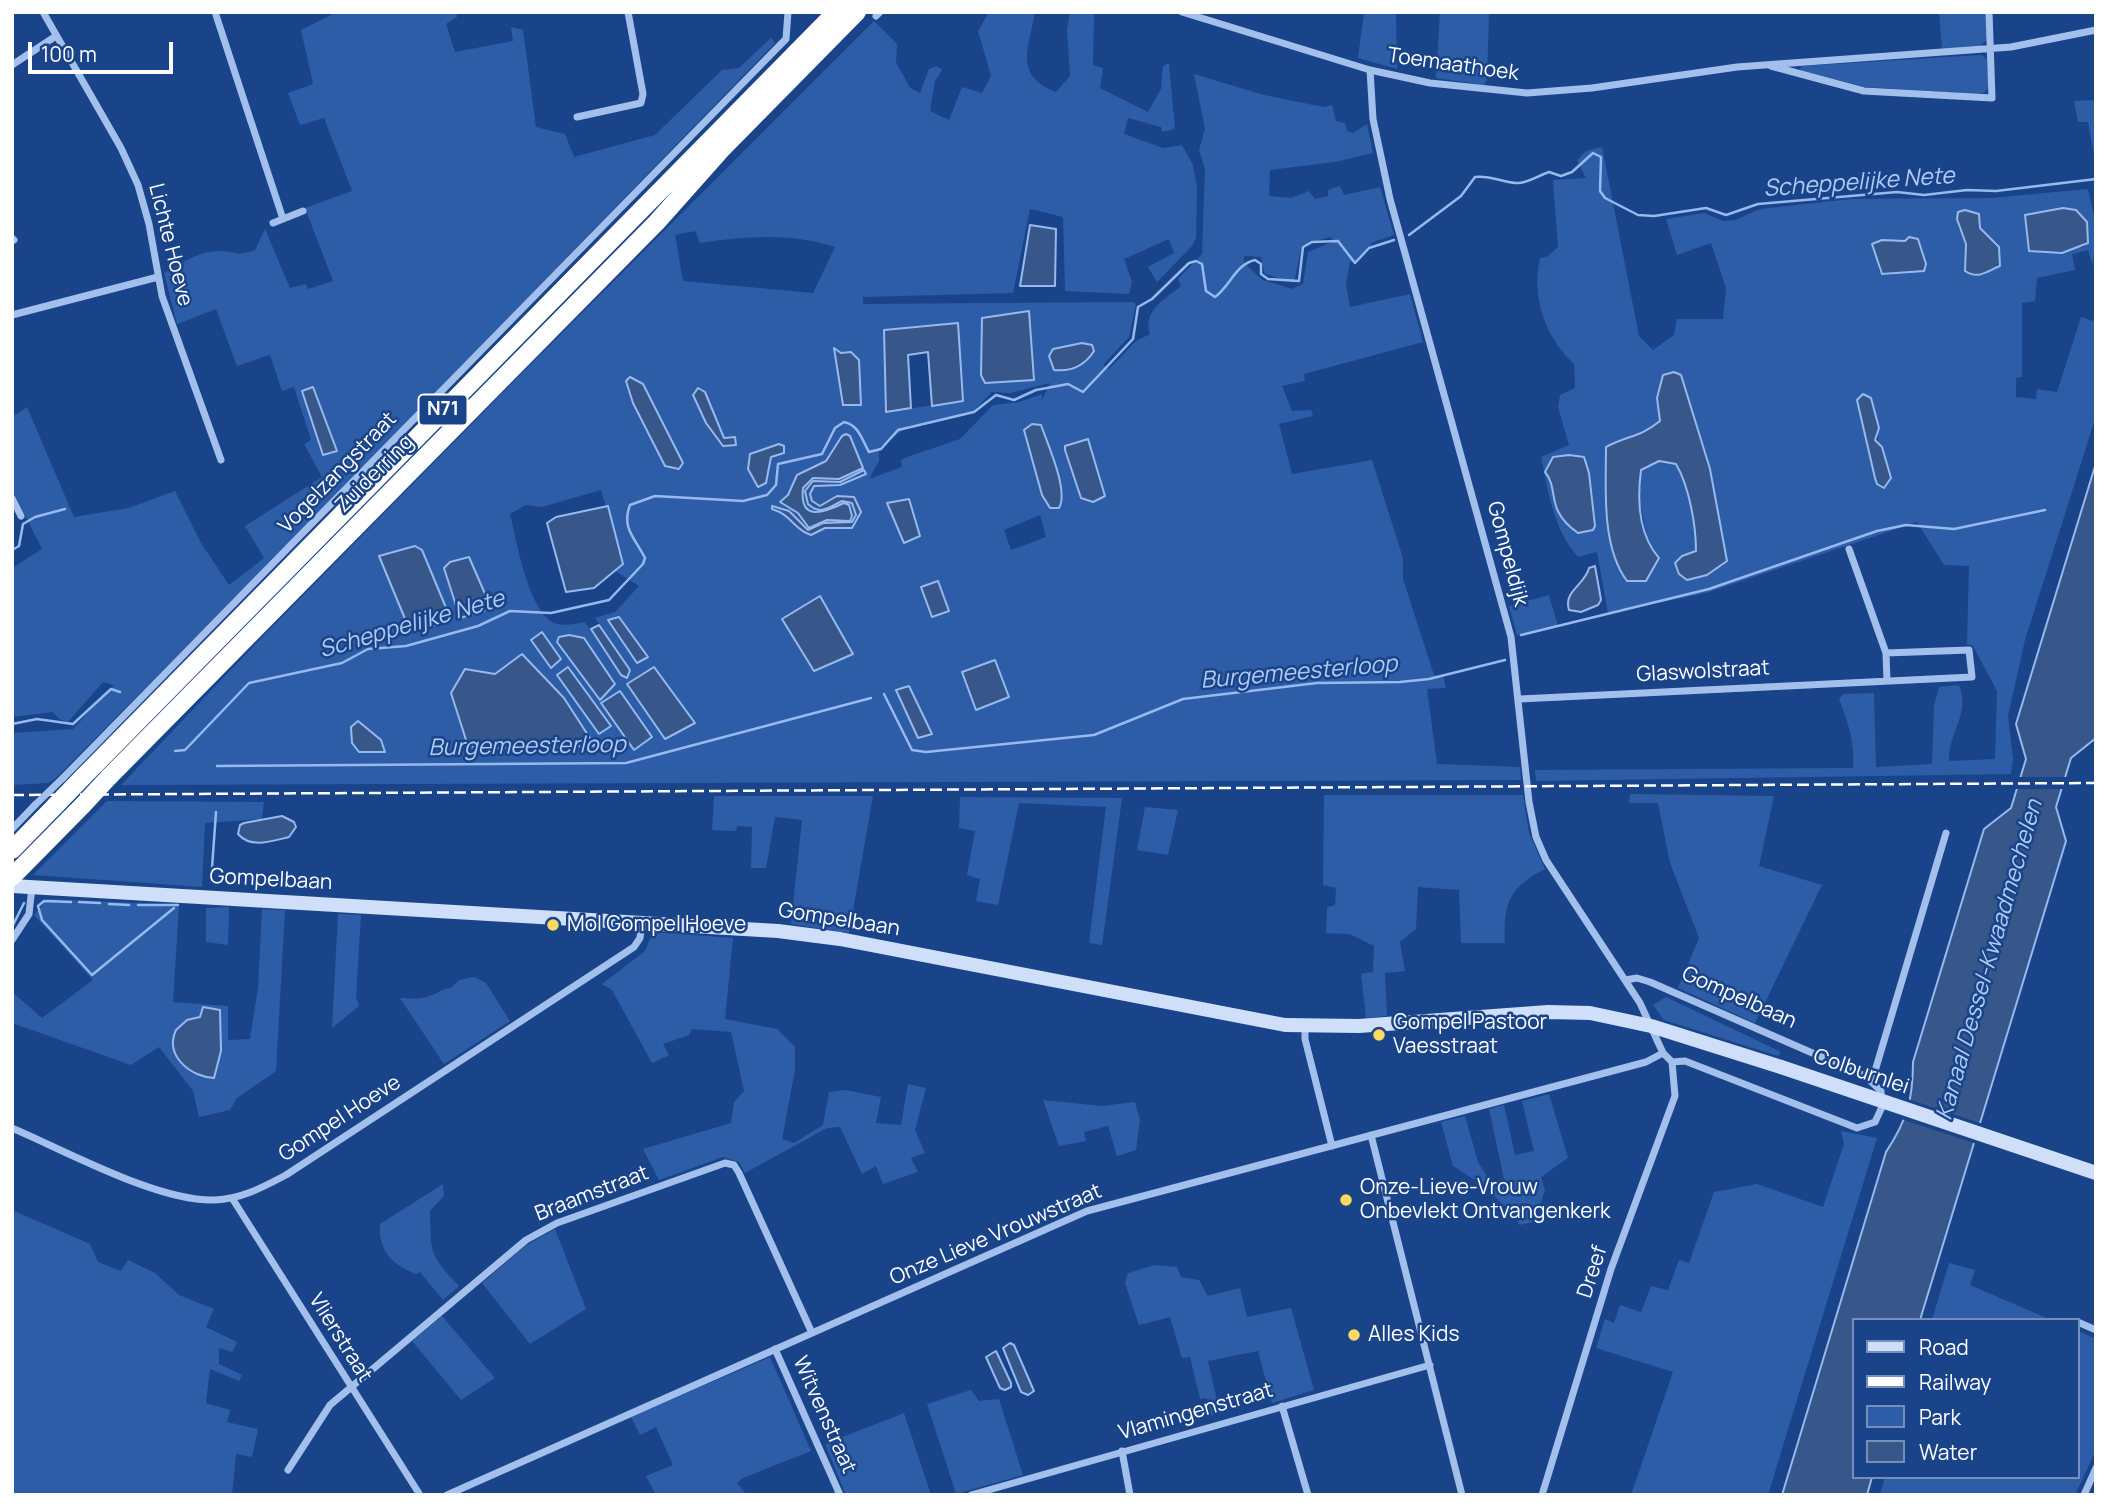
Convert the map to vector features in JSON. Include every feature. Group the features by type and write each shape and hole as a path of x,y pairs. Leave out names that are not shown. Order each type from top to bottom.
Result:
{"highway":[{"name":"Zuiderring","path":"12,850 836,12"},
{"name":"Zuiderring","path":"14,878 110,777 657,222 721,150 857,12"}],"street":[{"name":"Lichte Hoeve","path":"43,12 130,167 149,224 158,277 169,318 221,460"},
{"path":"215,12 283,219"},
{"path":"577,117 641,103 643,94 628,12"},
{"name":"Vogelzangstraat","path":"12,829 786,39 788,12"},
{"path":"804,42 830,12"},
{"name":"Toemaathoek","path":"1182,12 1370,70 1430,83 1527,93 1592,88 1768,65 1991,49 2096,30"},
{"name":"Toemaathoek","path":"1768,65 1864,91 1992,98 1989,12"},
{"path":"12,65 56,36"},
{"name":"Gompeldijk","path":"1370,70 1373,119 1381,163 1511,637 1520,699 1529,802 1536,837 1546,860 1625,980 1651,1026"},
{"path":"273,223 303,211"},
{"path":"12,315 158,277"},
{"path":"12,498 21,516"},
{"path":"1849,550 1886,653 1887,681"},
{"name":"Glaswolstraat","path":"1520,699 1972,677 1969,650 1886,653"},
{"path":"1651,1026 1663,1053 1672,1062 1685,1061 1857,1128 1875,1122 1882,1107 1882,1095 1872,1080 1946,833"},
{"name":"Gompelbaan","path":"14,878 32,887 778,931 840,939 1222,1015 1305,1026 1359,1026 1556,1012 1590,1013 1651,1026"},
{"path":"12,940 29,914 32,887"},
{"name":"Gompel Hoeve","path":"12,1128 151,1187 206,1200 232,1198 254,1192 286,1175 634,947 640,938 642,921"},
{"name":"Gompelbaan","path":"1625,980 1637,978 1650,982 1872,1080"},
{"path":"1305,1026 1305,1039 1332,1146"},
{"name":"Colburnlei","path":"1651,1026 2096,1173"},
{"name":"Onze Lieve Vrouwstraat","path":"447,1495 1087,1212 1652,1061 1663,1053"},
{"name":"Dreef","path":"1542,1495 1611,1269 1675,1096 1672,1062"},
{"path":"1371,1135 1462,1495"},
{"name":"Braamstraat","path":"288,1470 322,1413 526,1240 557,1223 725,1163 734,1165 739,1173 811,1333"},
{"name":"Vlierstraat","path":"232,1198 420,1495"},
{"path":"2080,1323 2096,1330"},
{"name":"Witvenstraat","path":"775,1349 840,1495"},
{"name":"Vlamingenstraat","path":"971,1495 1430,1365"},
{"path":"1282,1406 1308,1495"},
{"path":"1122,1451 1130,1495"},
{"path":"2084,1495 2096,1468"}],"green space":[{"path":"337,12 456,12 457,17 446,24 455,52 513,41 511,27 523,30 536,127 565,134 574,157 655,135 722,70 739,68 771,38 775,43 307,525 56,778 48,783 12,785 12,733 73,729 114,685 103,682 68,722 59,719 53,712 12,717 12,568 42,549 12,489 12,417 27,407 74,517 128,508 175,491 201,543 229,585 264,558 245,526 322,477 304,444 311,440 294,387 282,391 270,355 237,366 216,309 177,324 164,273 206,253 222,251 240,254 255,250 265,229 290,288 306,284 308,289 333,281 305,208 352,191 324,118 300,125 288,93 313,84 301,30","holes":["313,387 336,452 324,455 302,391"]},
{"path":"989,12 1035,12 1028,49 1029,69 1034,78 1056,92 1070,76 1067,30 1070,12 1094,12 1093,65 1103,68 1100,88 1148,112 1161,89 1163,66 1169,63 1175,129 1162,132 1161,127 1128,118 1124,134 1163,148 1182,145 1193,165 1197,188 1196,238 1192,246 1157,282 1148,267 1174,253 1169,239 1124,259 1132,282 1129,294 1065,291 1063,217 1030,209 1013,293 863,297 863,304 1133,302 1136,304 1129,337 1103,365 1109,369 1136,341 1150,334 1148,326 1152,312 1181,286 1178,279 1202,254 1205,169 1199,150 1205,129 1194,74 1264,95 1323,107 1332,105 1336,121 1345,123 1347,131 1353,133 1367,124 1373,153 1335,162 1270,170 1269,196 1291,198 1309,191 1315,199 1328,196 1328,190 1340,186 1344,195 1380,187 1394,235 1373,242 1358,261 1350,262 1346,285 1350,307 1410,294 1423,342 1304,374 1305,381 1282,386 1292,411 1311,410 1313,416 1279,424 1292,474 1372,460 1403,558 1403,579 1434,675 1443,676 1446,688 1427,689 1437,764 1520,767 1521,780 121,785 264,635 528,367 874,21 897,44 896,62 910,88 920,93 929,69 937,66 942,70 935,81 930,111 949,120 962,87 982,93 991,76 978,31","holes":["695,231 700,243 768,237 801,239 835,247 813,293 683,281 675,235","1330,237 1334,241 1308,252 1303,284 1292,289 1263,280 1244,263 1244,256 1261,257 1265,274 1294,283 1302,245","958,323 963,401 886,412 884,330","630,378 643,384 683,463 665,466 633,403 626,381","1050,383 1042,400 1042,394 1019,402 993,405 960,439 907,457 901,460 902,467 869,479 879,461 879,449 908,426 971,413 992,392 1010,393","705,392 724,438 732,436 723,446 706,423","779,444 783,453 771,457 766,483 755,484 748,469 750,454","601,490 623,564 615,571 639,586 615,612 595,618 630,670 621,675 585,622 560,624 552,622 543,614 524,572 510,514 526,505 542,507","1040,515 1046,537 1011,550 1004,530","415,546 422,550 449,615 447,622 417,630 408,626 379,556","469,558 484,611 459,618 444,568 450,562","568,667 611,725 600,734 557,675","564,698 594,746 547,746"]},
{"path":"1364,12 1396,12 1397,69 1358,58"},
{"path":"1440,12 1489,12 1487,80 1484,85 1436,78"},
{"path":"1939,12 1987,12 1987,40 1979,46 1942,49"},
{"path":"1981,55 1987,59 1989,86 1985,92 1977,94 1865,87 1799,70 1802,66"},
{"path":"2096,100 2096,167 2088,122 2078,122 2074,101"},
{"path":"1602,147 1639,336 1653,350 1674,335 1677,319 1723,319 1726,288 1711,243 1677,255 1666,219 1704,213 1723,221 1735,220 1760,209 1851,199 1991,198 2088,189 2096,224 2093,266 2088,250 2072,254 2075,270 2037,278 2035,301 2022,303 2022,377 2016,378 2016,397 2036,399 2037,389 2057,392 2081,317 2096,322 2096,416 2025,640 2008,716 2013,760 2011,774 1536,781 1535,770 1853,768 1852,741 1839,699 1844,694 1874,693 1876,767 1932,764 1934,706 1939,687 1959,685 1962,695 1961,714 1949,761 1995,759 1997,691 1973,646 1967,644 1969,566 1944,565 1917,522 1706,593 1608,613 1597,552 1578,557 1570,546 1553,510 1541,457 1569,445 1558,407 1560,395 1575,388 1574,364 1555,342 1539,302 1537,287 1540,258 1547,257 1558,247 1553,180 1586,178 1577,160 1586,151","holes":["2063,208 2087,222 2088,243 2084,247 2071,248 2062,253 2051,250 2042,253 2027,241 2025,215","1957,219 1981,220 1980,227 1985,236 1998,243 2000,266 1983,275 1965,271 1966,244","1909,241 1921,246 1924,271 1886,275 1879,272 1877,260 1887,242","1657,398 1727,561 1707,575 1687,580 1682,556 1696,551 1695,529 1688,495 1676,464 1659,461 1641,470 1638,494 1649,546 1619,440 1642,435 1660,421","1871,398 1880,449 1891,478 1875,478"]},
{"path":"1549,595 1558,626 1517,635 1509,606"},
{"path":"1630,794 1774,796 1759,866 1822,885 1755,1023 1678,988 1699,938 1670,863 1658,803 1629,803"},
{"path":"1324,795 1523,795 1529,833 1545,869 1523,883 1511,898 1505,918 1505,943 1461,943 1459,890 1418,887 1416,929 1400,942 1405,971 1385,973 1387,1016 1366,1018 1361,974 1373,972 1374,946 1350,934 1326,933 1327,907 1335,905 1336,888 1323,885"},
{"path":"714,796 873,796 849,933 791,924 802,820 775,817 766,868 751,868 752,827 737,826 736,831 712,830"},
{"path":"960,797 1122,798 1102,945 1089,943 1106,807 1019,803 998,905 976,901 980,879 967,875 975,831 959,828"},
{"path":"107,801 264,802 262,819 205,823 202,887 33,875"},
{"path":"1145,807 1178,810 1168,855 1137,850"},
{"path":"47,899 179,905 173,1002 228,1006 228,1040 250,1039 258,988 262,909 285,910 276,1071 237,1098 230,1110 199,1117 193,1091 159,1047 131,1065 12,1023 12,992 42,1018 93,980 34,915"},
{"path":"229,907 228,945 206,942 206,908"},
{"path":"338,914 361,915 356,997 359,1006 332,1028"},
{"path":"653,932 733,938 725,1019 777,1029 795,1047 795,1070 782,1139 794,1143 823,1125 829,1092 845,1090 881,1097 876,1123 901,1125 908,1084 926,1088 915,1130 925,1153 911,1158 918,1172 883,1184 876,1166 862,1174 840,1127 827,1128 745,1173 739,1162 723,1157 659,1180 643,1149 731,1123 734,1102 744,1091 731,1032 692,1029 689,1035 663,1044 669,1055 652,1063 612,990 602,984 645,951"},
{"path":"474,977 486,983 510,1021 444,1064 400,998 426,997 451,988 459,980"},
{"path":"1666,997 1781,1052 1778,1056 1664,1020 1653,1005"},
{"path":"1549,1094 1568,1158 1541,1177 1545,1190 1534,1222 1519,1225 1513,1206 1503,1205 1487,1188 1453,1166 1441,1122 1465,1116 1478,1162 1490,1181 1504,1179 1489,1109 1504,1105 1515,1155 1534,1151 1522,1101"},
{"path":"1043,1100 1102,1106 1135,1102 1140,1120 1136,1150 1117,1156 1108,1126 1084,1132 1086,1141 1059,1146"},
{"path":"1841,1131 1877,1138 1768,1495 1631,1495 1673,1372 1596,1348 1605,1319 1614,1323 1620,1305 1641,1312 1651,1286 1668,1290 1679,1260 1689,1263 1714,1192 1757,1184 1823,1207 1844,1144"},
{"path":"443,1184 444,1196 430,1211 432,1245 437,1260 459,1286 443,1300 420,1272 416,1274 400,1266 388,1255 381,1242 380,1224"},
{"path":"12,1210 90,1244 98,1262 121,1271 128,1260 155,1273 179,1295 214,1309 206,1327 237,1342 232,1352 219,1348 219,1364 242,1375 239,1381 210,1369 206,1403 230,1410 227,1422 258,1429 252,1457 236,1454 232,1495 12,1495"},
{"path":"555,1229 586,1309 530,1344 482,1283 525,1246"},
{"path":"1949,1263 1975,1270 1970,1285 2046,1318 1933,1318"},
{"path":"1155,1265 1177,1267 1181,1277 1199,1280 1208,1296 1240,1288 1247,1317 1291,1308 1314,1390 1272,1403 1258,1351 1208,1361 1220,1413 1211,1416 1207,1398 1200,1399 1190,1357 1182,1358 1170,1317 1139,1325 1125,1283 1128,1273"},
{"path":"442,1316 495,1378 461,1400 412,1341"},
{"path":"2080,1332 2096,1339 2096,1450 2075,1495 1880,1495 1884,1479 2080,1479"},
{"path":"770,1357 811,1451 743,1478 737,1483 747,1495 656,1495 646,1476 673,1465 656,1427 640,1435 631,1417"},
{"path":"971,1390 979,1401 999,1399 1023,1475 956,1494 927,1404"},
{"path":"904,1413 931,1495 846,1495 825,1444"}],"water":[{"path":"2063,208 2076,210 2087,222 2088,243 2062,253 2029,251 2025,215"},
{"path":"1965,210 1979,214 1980,228 1999,247 2000,266 1983,274 1975,275 1965,271 1966,244 1957,219 1958,212"},
{"path":"1030,225 1056,229 1055,286 1020,286"},
{"path":"1909,237 1918,239 1926,264 1924,271 1882,274 1872,244 1882,240 1905,241"},
{"path":"1029,311 1034,380 985,383 981,375 982,318"},
{"path":"958,323 963,401 932,406 928,352 908,355 911,408 886,412 884,330"},
{"path":"1082,343 1092,345 1094,351 1086,360 1072,369 1054,370 1049,356 1053,349"},
{"path":"834,348 841,353 851,352 859,360 861,405 843,405"},
{"path":"1674,372 1681,375 1710,469 1727,561 1707,575 1687,580 1679,574 1675,563 1682,556 1696,551 1693,518 1685,483 1676,464 1659,461 1641,470 1639,493 1643,528 1659,558 1646,581 1627,581 1619,567 1609,534 1606,447 1646,431 1660,421 1657,398 1663,375"},
{"path":"630,377 643,384 683,463 679,469 665,466 633,403 626,381"},
{"path":"313,387 337,451 323,455 302,391"},
{"path":"698,388 705,392 724,438 735,437 736,445 723,446 706,423 693,395"},
{"path":"1863,394 1871,398 1879,428 1875,440 1882,447 1891,478 1884,488 1877,484 1875,478 1857,400"},
{"path":"1032,424 1041,425 1060,480 1059,508 1050,508 1042,495 1024,430"},
{"path":"846,434 850,436 863,468 839,479 813,478 803,488 803,499 805,506 815,512 844,503 849,505 852,516 850,521 827,520 809,528 798,513 780,502 788,495 797,475 826,461"},
{"path":"1088,439 1105,496 1093,502 1081,498 1065,450 1065,446"},
{"path":"779,444 784,446 784,453 771,457 766,483 758,487 748,469 750,454"},
{"path":"1553,457 1584,457 1589,473 1595,526 1593,530 1578,533 1567,524 1557,508 1552,486 1545,472"},
{"name":"Kanaal Dessel-Kwaadmechelen","path":"2096,463 2096,738 2071,758 2056,807 2066,841 1921,1318 1853,1318 1853,1479 1871,1479 1867,1495 1782,1495 1886,1152 1907,1109 1912,1088 1913,1062 1984,829 2011,808 2026,759 2016,724"},
{"path":"864,470 866,474 840,485 814,486 810,494 812,501 820,506 837,496 854,497 861,512 852,528 825,528 811,535 772,509 772,506 789,511 808,530 823,523 852,522 856,515 852,503 842,501 821,510 813,508 808,504 805,491 813,481 840,482"},
{"path":"909,499 920,536 904,543 887,503"},
{"path":"608,506 623,564 594,588 566,592 547,523 556,517"},
{"path":"415,546 422,550 449,615 447,622 417,630 408,626 379,556"},
{"path":"469,557 489,603 484,611 460,618 444,568 450,562"},
{"path":"1595,566 1601,600 1598,605 1581,612 1569,610 1569,598 1589,568"},
{"path":"938,581 949,611 932,617 921,587"},
{"path":"820,596 853,654 814,671 782,619"},
{"path":"619,617 648,657 637,663 608,620"},
{"path":"599,625 630,670 627,678 621,675 591,629"},
{"path":"542,632 561,659 551,668 531,640"},
{"path":"569,635 584,638 615,684 600,700 557,642 559,637"},
{"path":"522,654 564,698 595,746 468,746 451,693 465,669 495,674"},
{"path":"995,660 1009,697 976,710 962,672"},
{"path":"568,667 611,726 599,734 557,675"},
{"path":"654,667 695,723 665,739 627,684"},
{"path":"909,686 932,734 918,738 896,690"},
{"path":"620,691 652,737 634,750 601,703"},
{"path":"358,721 381,740 385,752 359,752 352,743 351,727"},
{"path":"282,816 294,822 296,827 289,837 255,843 238,834 240,825 244,823"},
{"path":"203,1007 220,1010 221,1051 214,1078 205,1077 189,1069 177,1056 174,1048 176,1030 187,1020 200,1017"},
{"path":"1010,1343 1014,1345 1034,1391 1028,1395 1021,1392 1003,1348"},
{"path":"996,1351 1011,1383 1011,1387 1005,1390 1000,1388 986,1357"}],"pier":[{"path":"2017,777 2069,777 2065,789 2013,789"},
{"path":"1908,1099 1983,1124 1977,1144 1901,1119"}],"waterway":[{"name":"Scheppelijke Nete","path":"1409,235 1461,196 1475,177 1520,183 1549,172 1561,176 1572,172 1593,153 1601,157 1600,191 1605,198 1638,215 1654,216 1706,208 1726,215 1758,204 1897,192 1924,195 1967,190 1996,191 2096,179"},
{"name":"Scheppelijke Nete","path":"175,751 185,750 249,683 342,663 368,649 406,646 478,626 510,611 551,613 609,600 643,564 645,558 628,527 630,505 655,496 743,501 767,495 776,485 778,464 822,454 835,428 844,422 857,430 869,452 881,449 898,430 974,412 996,395 1014,400 1036,390 1068,384 1083,392 1133,339 1138,307 1152,299 1189,263 1196,261 1202,264 1206,291 1215,297 1248,262 1255,260 1261,264 1261,274 1268,279 1299,281 1303,247 1312,242 1338,241 1355,263 1369,248 1394,240"},
{"path":"12,550 19,546 23,524 35,517 65,509"},
{"name":"Burgemeesterloop","path":"1521,635 1709,589 1877,531 1906,525 1954,529 2045,510"},
{"name":"Burgemeesterloop","path":"884,694 912,750 926,752 1094,735 1183,699 1317,683 1429,679 1505,660"},
{"name":"Scheppelijke Nete","path":"12,724 37,719 73,724 111,689 120,692"},
{"name":"Burgemeesterloop","path":"217,766 626,763 871,698"},
{"name":"Burgemeesterloop","path":"211,882 216,812"},
{"path":"71,902 44,901 38,906 42,920 92,975 174,908"},
{"name":"Burgemeesterloop","path":"79,902 100,903"},
{"name":"Burgemeesterloop","path":"12,927 24,903"},
{"name":"Burgemeesterloop","path":"109,904 129,905"},
{"name":"Burgemeesterloop","path":"138,905 178,905"}],"railway":[{"path":"12,795 2096,783"}],"place":[{"name":"Mol Gompel Hoeve","path":"553,925"},
{"name":"Gompel Pastoor Vaesstraat","path":"1379,1035"},
{"name":"Onze-Lieve-Vrouw Onbevlekt Ontvangenkerk","path":"1346,1200"},
{"name":"Alles Kids","path":"1354,1335"}]}
